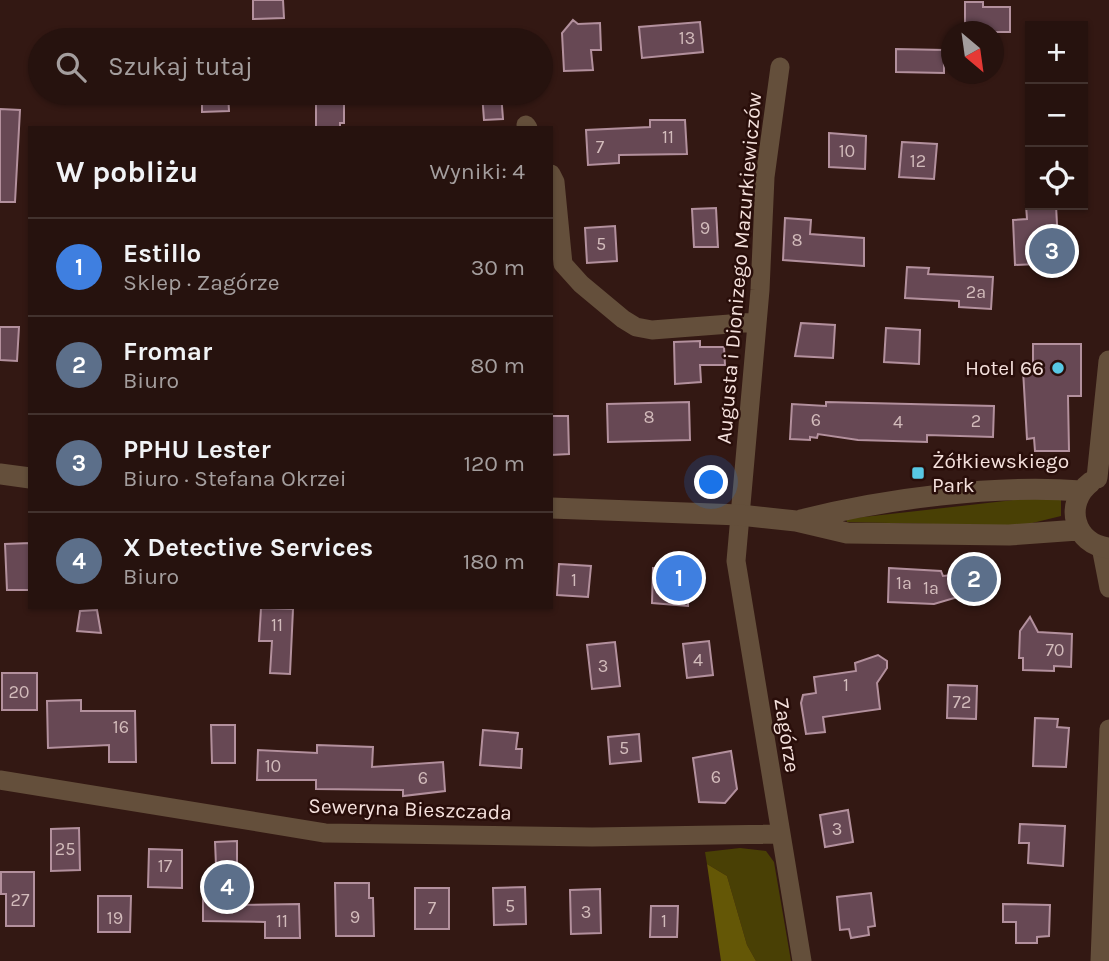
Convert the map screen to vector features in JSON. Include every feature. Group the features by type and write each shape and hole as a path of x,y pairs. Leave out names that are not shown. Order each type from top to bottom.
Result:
{"street":[{"name":"Augusta i Dionizego Mazurkiewiczów","path":"740,515 765,177 780,67"},
{"path":"553,178 563,264 581,284 623,319 636,327 652,330 755,322"},
{"path":"1109,361 1096,482 1074,510 1078,530 1088,541 1105,548 1109,588"},
{"path":"0,474 28,478"},
{"path":"796,522 858,506 1096,482"},
{"path":"553,508 740,515 861,533 1009,535 1078,530"},
{"name":"Zagórze","path":"740,515 736,561 802,961"},
{"path":"1100,961 1109,729"},
{"name":"Seweryna Bieszczada","path":"0,780 325,833 592,836 780,834"}],"shaded area":[{"path":"1061,497 1061,516 1020,526 847,522 846,519"},
{"path":"740,848 766,851 774,862 791,961 756,961 747,945 727,876 707,864 705,852"},
{"path":"707,864 727,876 747,945 756,961 721,961"}],"building":[{"path":"253,0 283,0 284,18 253,19"},
{"path":"965,2 983,2 983,7 1010,7 1010,32 1004,32 1004,21 965,21"},
{"path":"573,20 578,24 600,23 601,50 591,50 593,70 564,71 562,33"},
{"path":"700,22 703,52 642,58 639,27"},
{"path":"896,49 941,50 941,73 896,72"},
{"path":"202,105 229,105 229,111 202,112"},
{"path":"316,105 344,105 344,123 340,123 340,126 316,126"},
{"path":"483,105 502,105 503,119 484,120"},
{"path":"0,109 20,110 15,202 0,202"},
{"path":"650,120 685,120 687,154 619,155 619,163 588,165 586,130 650,127"},
{"path":"829,133 866,136 865,169 829,167"},
{"path":"902,142 937,144 934,179 899,177"},
{"path":"716,208 718,247 694,247 692,209"},
{"path":"1026,210 1056,210 1059,263 1015,265 1013,220 1027,219"},
{"path":"785,218 811,220 810,234 864,238 864,266 783,260"},
{"path":"615,226 617,261 587,263 585,228"},
{"path":"907,267 929,268 928,274 993,277 991,309 959,307 959,301 905,298"},
{"path":"801,323 835,325 833,358 795,356"},
{"path":"0,327 19,327 17,361 0,360"},
{"path":"886,328 920,330 919,364 884,362"},
{"path":"700,341 700,347 724,347 725,365 700,365 701,382 675,384 674,342"},
{"path":"1033,344 1081,344 1081,396 1068,396 1069,451 1035,451 1034,438 1027,439 1023,370 1033,371"},
{"path":"689,402 690,440 608,442 607,404"},
{"path":"826,402 994,406 993,437 927,435 927,442 858,440 818,434 817,438 810,437 810,440 790,439 792,404 826,406"},
{"path":"553,416 568,416 569,454 553,455"},
{"path":"28,543 28,590 7,590 5,544"},
{"path":"559,564 591,566 588,597 557,595"},
{"path":"653,568 689,570 688,606 652,603"},
{"path":"889,568 941,571 943,576 971,573 968,594 934,604 888,602"},
{"path":"261,609 293,609 290,674 270,673 272,641 259,641"},
{"path":"97,610 101,633 77,631 80,611"},
{"path":"1030,617 1038,632 1072,634 1071,667 1054,666 1054,671 1023,670 1023,658 1019,658 1020,631"},
{"path":"709,641 713,675 687,678 683,644"},
{"path":"615,642 620,686 592,689 587,645"},
{"path":"878,655 887,661 887,668 877,683 880,709 823,717 825,732 806,734 801,703 803,695 816,693 814,677 856,671 855,663"},
{"path":"2,673 37,673 37,710 2,710"},
{"path":"948,685 977,686 976,719 947,718"},
{"path":"81,700 81,711 135,711 136,762 109,762 109,745 48,748 47,701"},
{"path":"1035,718 1058,719 1057,727 1069,728 1066,767 1033,766"},
{"path":"211,725 235,725 235,763 212,763"},
{"path":"483,730 518,733 516,749 522,749 521,768 480,765"},
{"path":"639,734 641,761 610,764 608,737"},
{"path":"317,745 373,747 372,767 443,762 445,791 403,796 403,790 316,789 316,780 257,780 258,750 317,753"},
{"path":"731,751 737,789 725,803 699,802 693,758"},
{"path":"848,810 853,842 825,847 820,815"},
{"path":"1020,824 1065,826 1063,866 1028,863 1029,843 1019,843"},
{"path":"79,828 80,870 51,871 51,829"},
{"path":"237,841 237,864 216,865 215,842"},
{"path":"149,849 182,850 182,888 148,887"},
{"path":"1,872 34,872 34,926 6,926 6,894 1,894"},
{"path":"203,883 232,883 231,905 299,904 300,938 265,938 265,922 203,921"},
{"path":"335,883 369,883 369,898 373,898 374,936 336,936"},
{"path":"525,887 526,924 494,925 493,888"},
{"path":"415,888 449,888 449,929 415,929"},
{"path":"600,889 601,933 571,934 570,890"},
{"path":"871,893 875,926 868,927 869,935 851,938 849,929 840,930 837,897"},
{"path":"98,896 131,896 130,932 98,932"},
{"path":"1003,904 1050,905 1049,936 1037,937 1037,943 1016,943 1016,922 1003,922"},
{"path":"651,906 678,906 677,937 650,937"}],"place":[{"name":"PPHU Lester","path":"1052,251"},
{"name":"Hotel 66","path":"1058,368"},
{"name":"Żółkiewskiego Park","path":"918,473"},
{"name":"Estillo","path":"679,578"},
{"name":"Fromar","path":"974,579"},
{"name":"X Detective Services","path":"227,887"}]}
